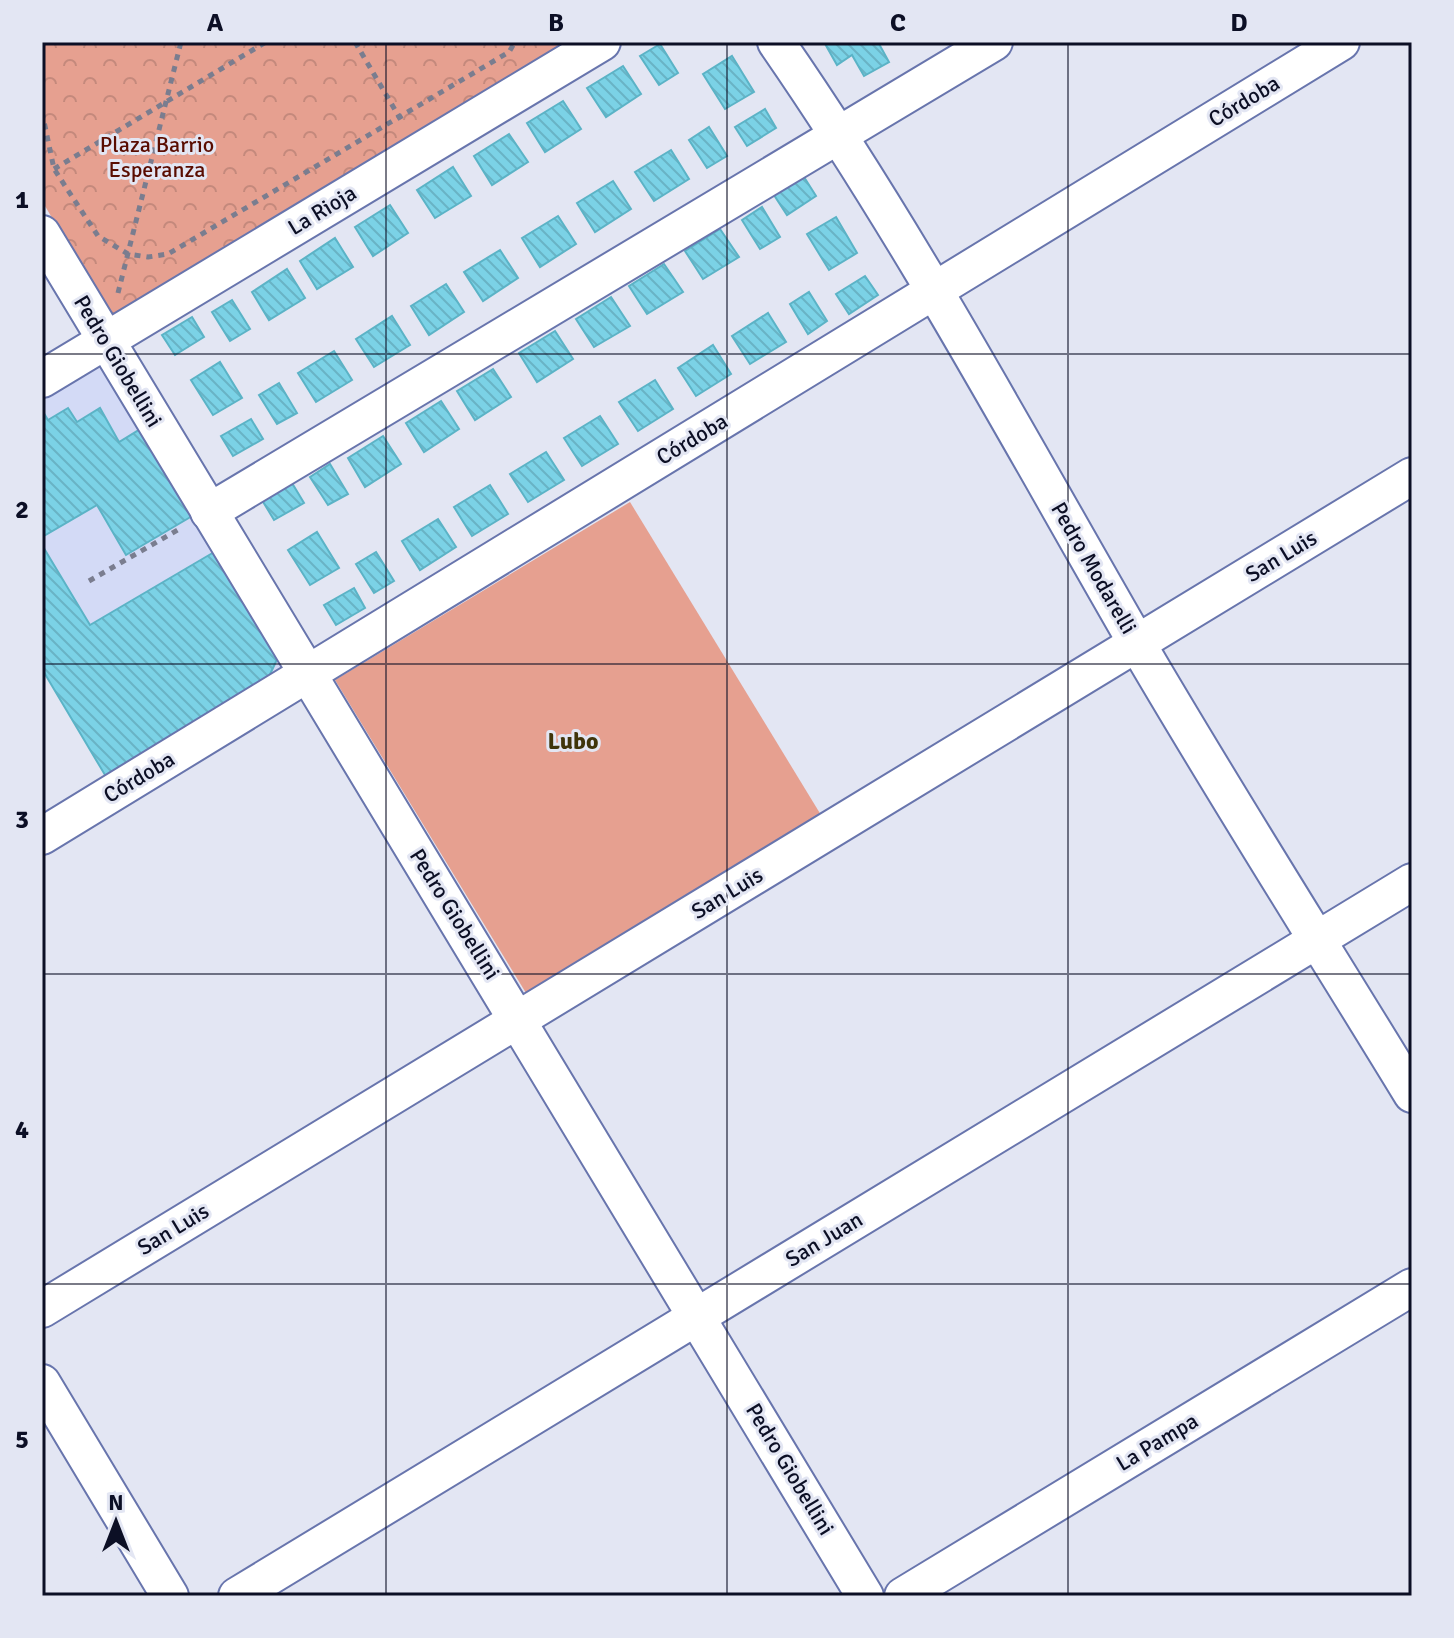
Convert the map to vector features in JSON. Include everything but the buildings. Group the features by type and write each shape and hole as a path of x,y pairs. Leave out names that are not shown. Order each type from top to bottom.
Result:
{"street":[{"name":"La Rioja","path":"42,379 602,42"},
{"name":"Pedro Modarelli","path":"776,42 841,136 936,290 1137,643 1412,1094"},
{"path":"209,512 994,42"},
{"name":"Córdoba","path":"42,836 1341,42"},
{"name":"Pedro Giobellini","path":"42,234 307,674 520,1019 865,1596"},
{"name":"San Luis","path":"42,1309 1412,476"},
{"name":"San Juan","path":"237,1596 1412,882"},
{"name":"La Pampa","path":"903,1596 1412,1287"},
{"path":"42,1383 170,1596"}],"path":[{"path":"106,340 181,42"},
{"path":"54,169 266,42"},
{"path":"355,42 418,153"},
{"path":"42,112 54,169 98,236 128,254 148,257 168,254 509,52 515,42"},
{"path":"89,581 209,512"}],"shaded area":[{"path":"103,353 292,671 108,780 42,669 42,390"}],"green space":[{"name":"Plaza Barrio Esperanza","path":"42,42 575,42 111,317 42,201"},
{"path":"630,502 821,815 526,993 335,680"}],"district":[{"name":"Lubo","path":"573,741"}]}
